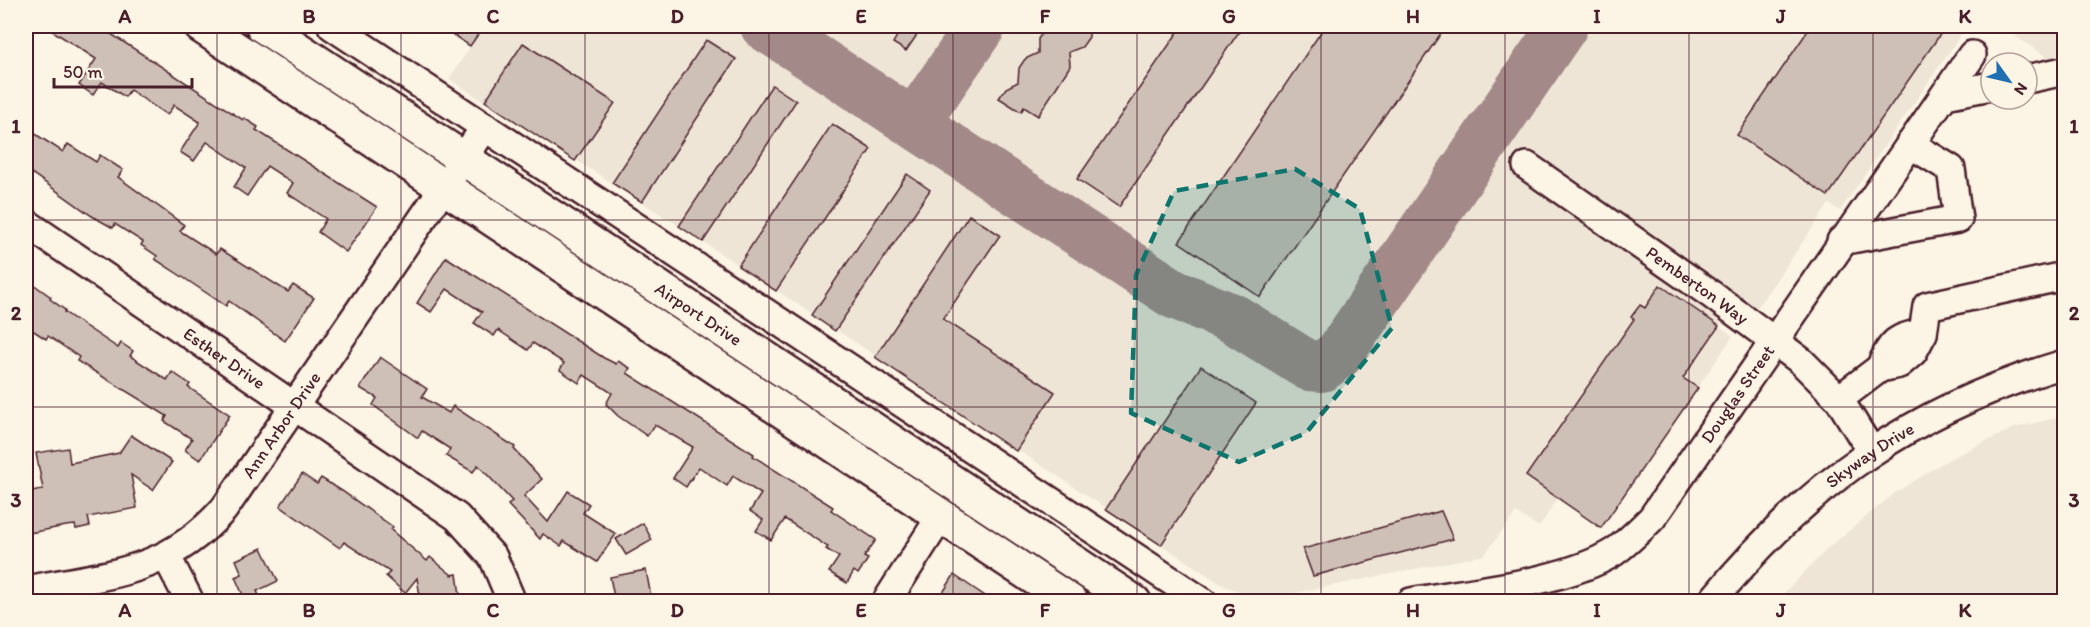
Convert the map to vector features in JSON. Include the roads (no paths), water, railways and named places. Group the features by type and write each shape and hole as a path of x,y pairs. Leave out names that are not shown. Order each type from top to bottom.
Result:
{"main road":[{"name":"Airport Drive","path":"201,26 941,516 1058,598"},
{"name":"Airport Drive","path":"263,26 1134,601"},
{"path":"941,516 954,509 965,511 1054,569 1134,601"}],"street":[{"path":"332,26 1203,602"},
{"name":"Douglas Street","path":"1411,602 1561,574 1588,565 1614,552 1652,518 1775,341 1841,241 1972,55"},
{"path":"2039,76 2064,71"},
{"path":"1945,94 1979,88"},
{"name":"Ann Arbor Drive","path":"26,590 137,568 167,557 198,536 224,509 485,126"},
{"path":"1841,241 1958,219 1951,169 1910,144"},
{"name":"Pemberton Way","path":"1527,166 1712,295 1812,371 1839,399 1871,451"},
{"name":"Esther Drive","path":"26,223 457,517 493,557 512,602"},
{"path":"1839,399 1880,368 1891,344 1904,336 1923,333 1927,306 2064,276"},
{"name":"Skyway Drive","path":"1712,601 1785,519 1818,490 1871,451 1907,429 1974,396 2064,364"},
{"path":"960,487 982,455"},
{"path":"886,602 941,516"},
{"path":"167,557 190,602"}]}
